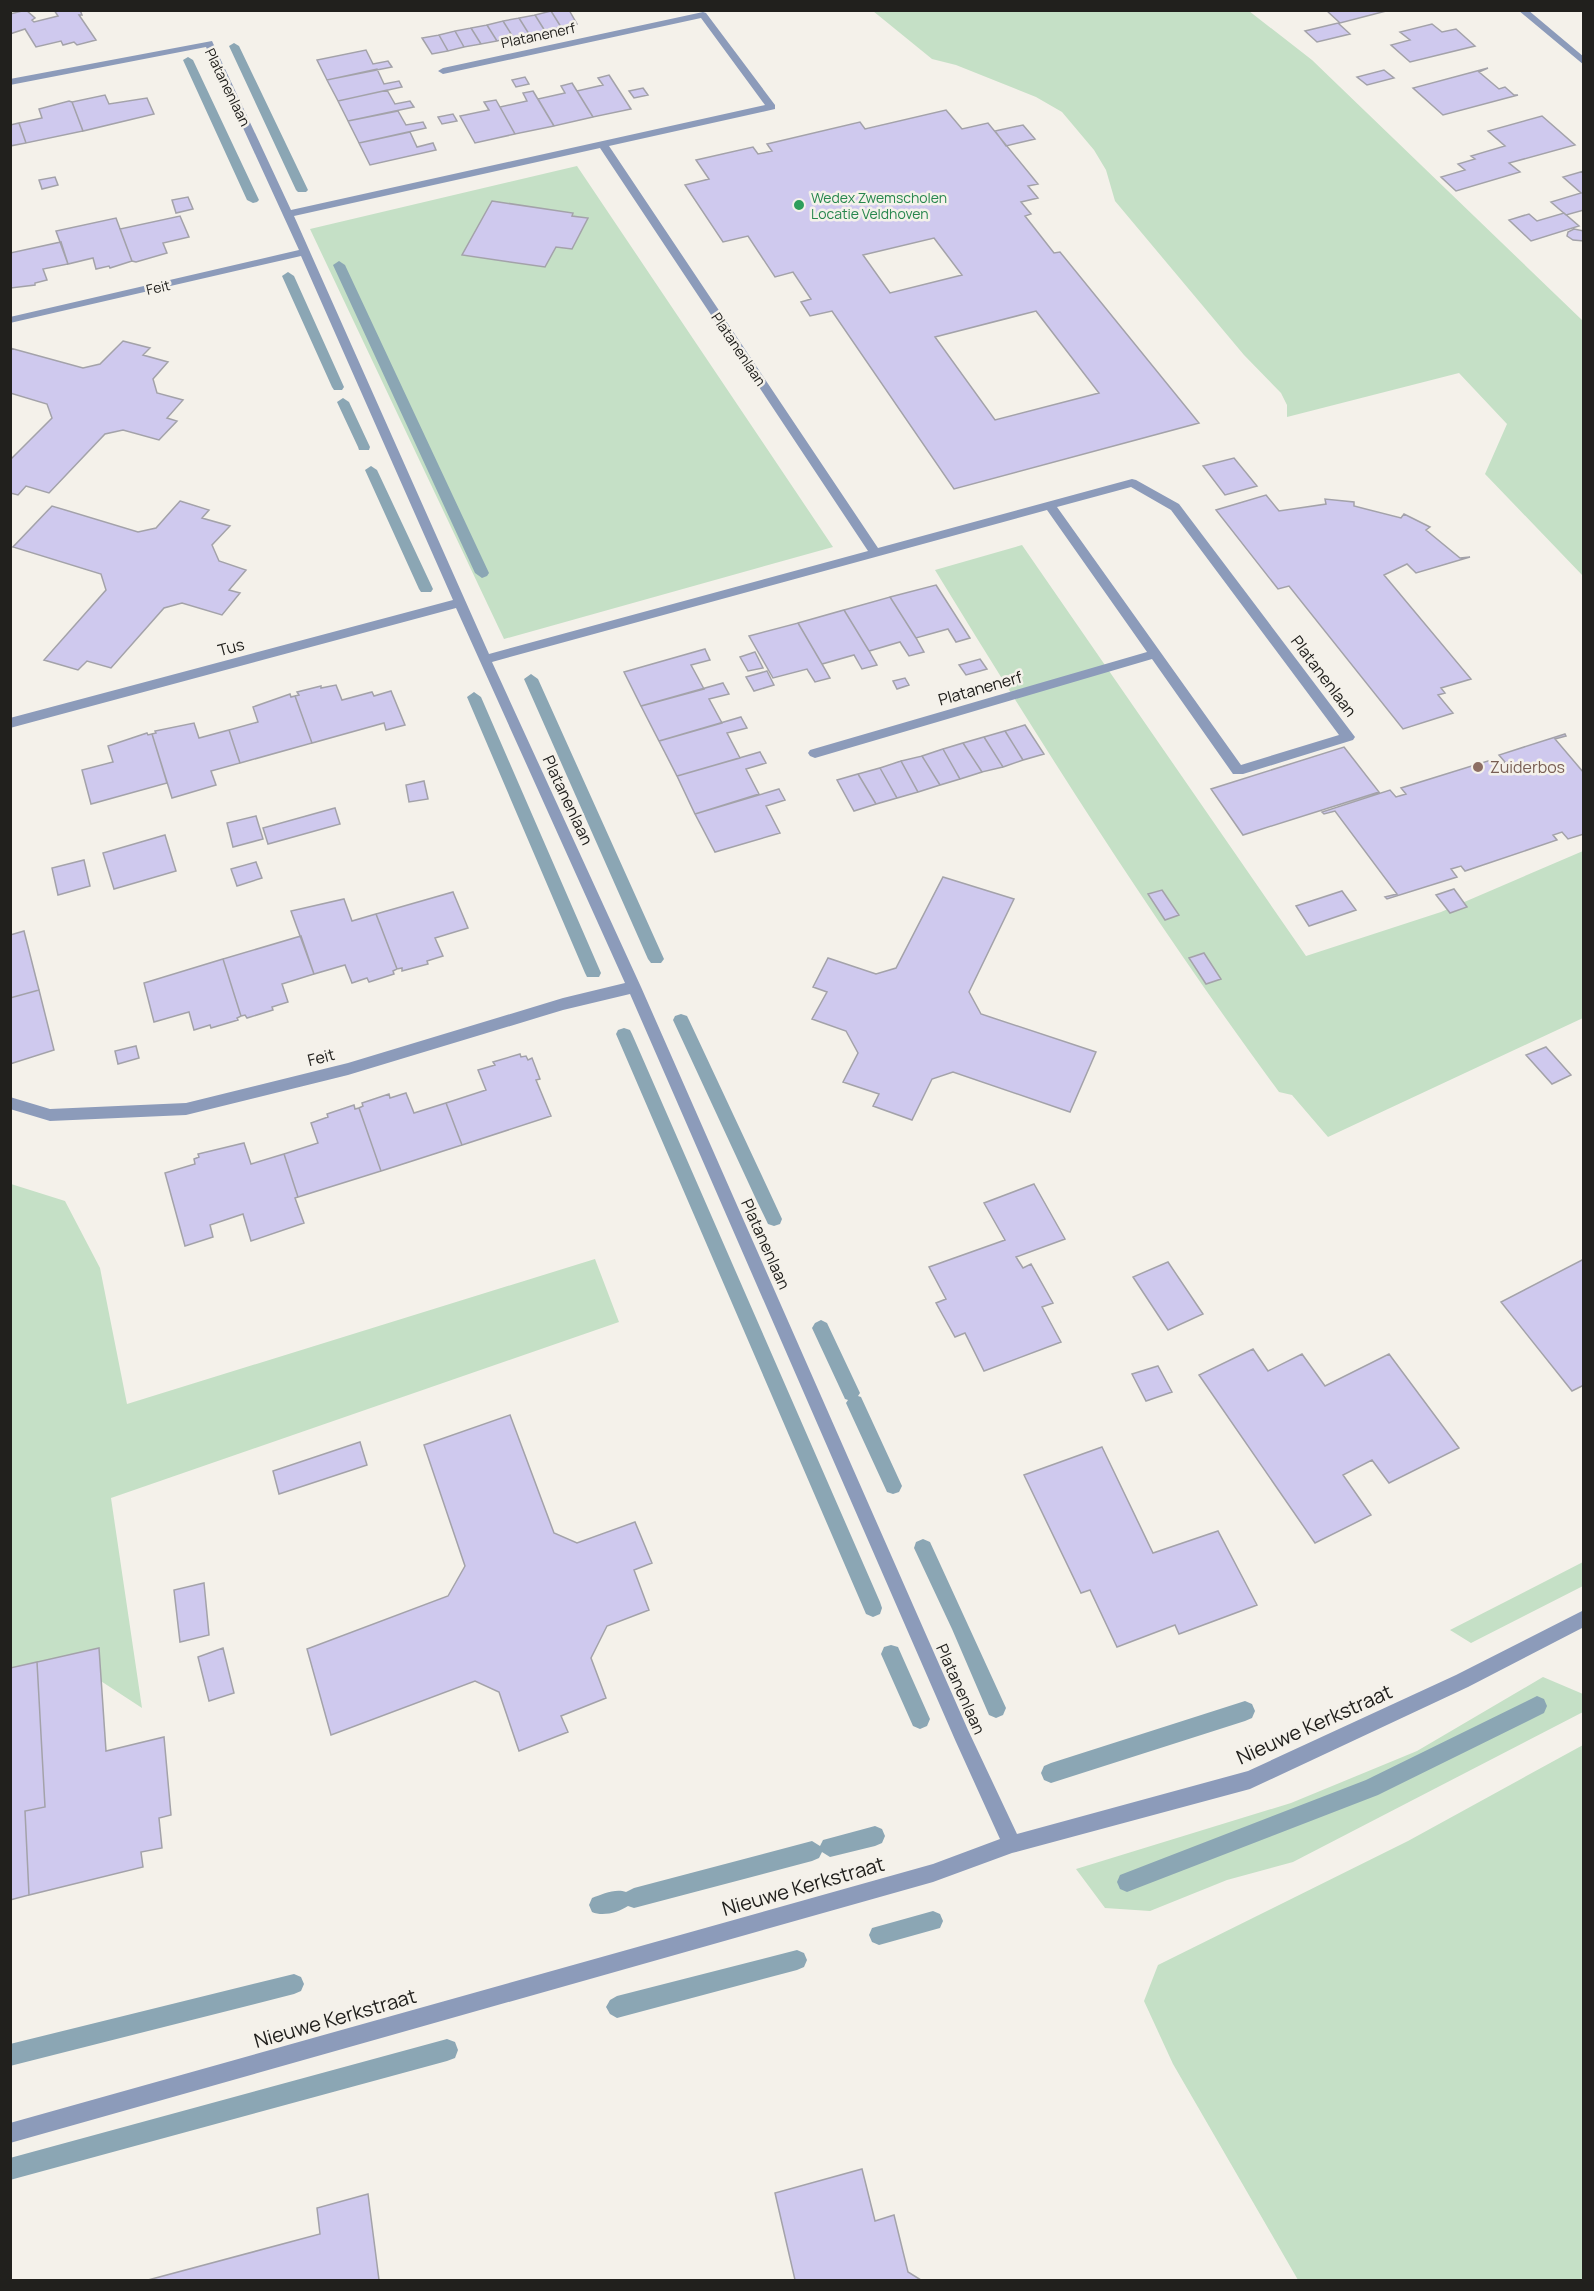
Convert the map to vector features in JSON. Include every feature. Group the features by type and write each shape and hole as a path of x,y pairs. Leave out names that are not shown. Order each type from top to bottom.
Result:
{"street":[{"path":"1522,10 1584,62"},
{"name":"Platanenerf","path":"443,71 704,15 771,107 603,145"},
{"name":"Platanenlaan","path":"10,82 209,43 305,252 459,603 634,987 962,1736 1012,1844"},
{"path":"288,214 603,145"},
{"name":"Platanenlaan","path":"603,145 875,553"},
{"name":"Feit","path":"10,320 305,252"},
{"name":"Platanenlaan","path":"485,660 1132,483 1174,507 1348,737 1238,771 1050,506"},
{"name":"Tus","path":"10,723 459,603"},
{"name":"Platanenerf","path":"815,753 1154,654"},
{"name":"Feit","path":"10,1103 50,1115 186,1109 348,1068 563,1004 634,987"},
{"name":"Nieuwe Kerkstraat","path":"10,2133 933,1873 1012,1844 1250,1780 1462,1681 1584,1618"}],"green space":[{"path":"873,11 1249,11 1312,60 1583,321 1583,576 1485,474 1507,424 1459,373 1287,417 1287,405 1281,393 1244,355 1115,201 1106,170 1094,150 1062,112 1036,97 956,65 932,59"},
{"path":"577,166 833,547 504,639 310,229"},
{"path":"1022,545 1306,956 1441,912 1583,851 1583,1018 1328,1137 1292,1095 1279,1092 1188,965 1059,769 935,570"},
{"path":"11,1184 65,1201 100,1268 127,1404 595,1259 619,1322 111,1498 142,1708 84,1670 11,1681"},
{"path":"1583,1562 1583,1586 1471,1643 1450,1630"},
{"path":"1543,1677 1583,1694 1583,1712 1293,1862 1227,1880 1150,1911 1105,1908 1076,1869 1291,1803 1417,1751"},
{"path":"1583,1745 1583,2280 1298,2280 1173,2064 1144,2001 1158,1965 1408,1841"}],"building":[{"path":"26,10 35,18 32,20 34,22 58,16 54,10 80,10 82,15 79,15 96,40 77,45 74,42 63,45 61,41 36,47 25,29 10,34 10,14"},
{"path":"569,10 577,24 561,27 551,11"},
{"path":"1326,10 1390,10 1340,23"},
{"path":"551,11 561,27 545,31 535,15"},
{"path":"535,15 545,31 529,34 519,18"},
{"path":"519,18 529,34 513,37 503,21"},
{"path":"503,21 513,37 497,41 487,25"},
{"path":"1338,23 1350,34 1317,42 1305,31"},
{"path":"1432,24 1442,32 1456,29 1475,46 1410,62 1391,45 1410,40 1400,32"},
{"path":"487,25 497,41 481,44 471,28"},
{"path":"471,28 481,44 464,47 455,31"},
{"path":"455,31 464,47 448,51 439,35"},
{"path":"439,35 448,51 432,54 422,38"},
{"path":"366,50 373,64 388,61 392,67 327,80 317,60"},
{"path":"1488,68 1479,72 1499,89 1505,87 1514,95 1518,95 1443,115 1413,88"},
{"path":"377,69 384,84 399,81 402,87 338,101 327,80"},
{"path":"1384,70 1394,78 1367,85 1357,77"},
{"path":"609,75 631,109 593,117 577,91 603,85 598,78"},
{"path":"525,77 529,84 516,87 512,80"},
{"path":"572,83 593,117 554,126 538,99 565,93 561,86"},
{"path":"643,88 648,95 634,98 629,91"},
{"path":"387,90 395,104 410,101 414,107 348,121 338,101"},
{"path":"533,91 554,126 515,134 500,107 527,101 523,93"},
{"path":"105,95 109,104 147,98 154,114 83,131 72,102"},
{"path":"496,100 515,134 475,143 460,116 489,110 484,102"},
{"path":"72,102 83,131 26,143 19,123 42,118 39,109"},
{"path":"946,110 962,129 988,123 1038,184 1028,186 1038,198 1021,202 1031,214 1025,216 1054,253 1060,252 1199,423 954,489 832,311 810,316 801,302 811,299 793,272 775,277 748,236 723,242 685,185 709,179 696,160 753,147 758,154 772,151 767,144 860,122 865,129","holes":["934,238 962,275 890,293 863,255","1036,311 1099,393 995,420 935,337"]},
{"path":"398,111 406,125 423,122 426,128 359,143 348,121"},
{"path":"453,114 457,121 442,124 438,117"},
{"path":"1542,116 1575,145 1509,163 1520,172 1456,191 1441,177 1465,170 1458,164 1475,159 1471,156 1505,146 1488,131"},
{"path":"19,123 26,143 10,146 10,125"},
{"path":"1023,125 1035,139 1006,146 995,131"},
{"path":"410,132 417,147 433,143 436,150 370,165 359,143"},
{"path":"1584,171 1584,210 1566,215 1551,202 1581,193 1563,177"},
{"path":"55,177 58,185 42,189 39,180"},
{"path":"188,197 193,209 176,213 172,200"},
{"path":"492,201 573,213 572,216 588,218 572,249 556,247 545,267 462,255"},
{"path":"1564,213 1579,226 1531,241 1509,220 1529,214 1537,221"},
{"path":"180,216 189,237 163,243 167,253 136,262 132,261 120,229"},
{"path":"116,218 132,261 110,268 109,266 96,269 93,258 68,264 56,231"},
{"path":"1574,229 1584,231 1584,241 1573,240 1567,236 1568,232"},
{"path":"61,242 68,264 43,269 47,280 35,283 35,285 11,288 10,253"},
{"path":"123,341 150,348 143,355 168,362 153,379 157,393 183,400 167,418 177,421 159,440 123,430 105,434 49,493 26,486 18,495 10,493 10,460 52,418 47,404 10,393 10,348 83,368 100,364"},
{"path":"1234,458 1257,486 1225,495 1203,466"},
{"path":"1266,495 1279,511 1326,504 1325,499 1354,502 1354,506 1401,518 1404,514 1430,527 1426,530 1460,558 1470,557 1416,573 1407,564 1384,575 1471,679 1441,688 1445,693 1438,695 1453,713 1403,729 1289,586 1278,589 1216,510"},
{"path":"180,501 209,510 202,518 230,526 212,545 219,561 246,570 229,590 240,593 222,615 182,603 164,608 111,668 87,661 78,670 44,660 106,590 101,574 13,547 52,506 138,532 156,528"},
{"path":"936,585 970,638 956,642 948,629 916,638 890,597"},
{"path":"890,597 924,652 909,656 900,642 869,651 844,610"},
{"path":"844,610 877,665 862,669 854,655 822,664 798,623"},
{"path":"798,623 830,678 815,682 807,669 773,678 749,636"},
{"path":"705,649 710,660 691,665 704,689 641,706 624,672"},
{"path":"755,652 763,668 748,671 740,657"},
{"path":"980,659 987,669 966,675 959,665"},
{"path":"767,671 774,685 754,691 746,677"},
{"path":"905,678 909,685 897,689 893,681"},
{"path":"723,683 729,694 709,699 722,723 659,741 641,706"},
{"path":"336,685 342,700 372,692 374,696 391,691 405,725 386,730 384,723 312,743 295,696 299,695 297,692"},
{"path":"290,694 291,697 295,696 312,743 240,763 229,730 258,722 253,707"},
{"path":"741,717 747,728 727,733 740,758 677,776 659,741"},
{"path":"194,723 199,738 229,730 240,763 211,771 216,785 172,798 152,734 156,733 155,731"},
{"path":"1025,725 1044,754 1023,760 1005,731"},
{"path":"1005,731 1023,760 1003,767 984,737"},
{"path":"147,733 152,734 167,783 91,804 82,770 113,762 108,746"},
{"path":"1565,734 1566,736 1555,739 1584,773 1584,834 1568,839 1562,832 1553,835 1557,840 1465,871 1461,866 1451,869 1457,877 1387,899 1385,897 1397,894 1335,811 1324,814 1322,812 1390,790 1396,797 1406,794 1401,788 1491,760 1495,765 1505,762 1499,755"},
{"path":"984,737 1003,767 982,772 963,743"},
{"path":"963,743 982,772 960,779 943,749"},
{"path":"1344,747 1379,792 1243,835 1211,789"},
{"path":"943,749 960,779 940,785 922,756"},
{"path":"760,752 766,763 746,769 759,794 695,814 677,776"},
{"path":"922,756 940,785 918,792 901,761"},
{"path":"901,761 918,792 897,798 880,768"},
{"path":"880,768 897,798 876,804 858,774"},
{"path":"858,774 876,804 854,811 837,780"},
{"path":"424,781 428,799 409,802 406,785"},
{"path":"779,789 785,800 766,806 780,833 715,852 695,814"},
{"path":"335,808 340,824 268,844 263,828"},
{"path":"256,816 263,839 233,847 227,823"},
{"path":"165,835 176,871 114,889 103,853"},
{"path":"84,860 90,886 58,895 52,868"},
{"path":"256,862 262,878 237,886 231,869"},
{"path":"943,877 1014,899 969,992 981,1014 1096,1052 1070,1112 953,1072 932,1079 912,1120 873,1106 879,1094 843,1082 858,1053 846,1031 812,1019 827,992 813,987 828,958 876,974 896,968"},
{"path":"1454,889 1467,907 1450,913 1436,895"},
{"path":"1162,890 1179,915 1165,920 1148,894"},
{"path":"1342,891 1356,910 1309,926 1296,906"},
{"path":"453,892 468,928 435,938 443,956 427,961 428,964 402,971 402,968 397,969 376,914"},
{"path":"344,899 352,921 376,914 397,969 393,971 394,974 369,982 367,978 352,983 345,965 314,974 291,911"},
{"path":"24,931 39,990 10,998 10,935"},
{"path":"301,936 314,974 282,984 288,1002 272,1007 273,1010 247,1018 245,1015 241,1016 223,959"},
{"path":"1204,953 1221,979 1206,984 1189,958"},
{"path":"223,959 241,1016 237,1018 238,1020 211,1028 210,1025 194,1030 189,1012 154,1022 144,983"},
{"path":"39,990 54,1050 10,1064 10,998"},
{"path":"136,1046 139,1058 118,1064 115,1051"},
{"path":"1546,1047 1571,1075 1552,1084 1526,1055"},
{"path":"520,1054 521,1057 526,1056 528,1060 532,1058 540,1079 536,1080 551,1116 462,1145 446,1103 486,1090 478,1070 495,1065 493,1062"},
{"path":"406,1093 414,1113 446,1103 462,1145 381,1171 359,1108 363,1106 362,1103 389,1094 390,1098"},
{"path":"354,1105 355,1109 359,1108 381,1171 298,1197 284,1154 318,1143 311,1123 328,1117 327,1114"},
{"path":"244,1143 251,1164 284,1154 304,1223 251,1241 243,1214 210,1225 213,1237 185,1246 165,1173 195,1164 194,1159 199,1157 198,1154"},
{"path":"1034,1184 1065,1239 1016,1257 1023,1268 1031,1264 1053,1303 1042,1307 1061,1342 984,1371 965,1333 955,1337 936,1303 946,1299 929,1267 1005,1240 984,1203"},
{"path":"1584,1259 1584,1385 1572,1391 1501,1302"},
{"path":"1168,1262 1203,1314 1168,1330 1133,1277"},
{"path":"1253,1349 1268,1371 1302,1354 1325,1386 1389,1354 1459,1448 1389,1483 1372,1460 1343,1475 1371,1515 1315,1543 1199,1375"},
{"path":"1158,1366 1172,1392 1146,1401 1132,1374"},
{"path":"510,1415 554,1533 577,1543 635,1522 652,1563 634,1570 649,1610 607,1626 591,1658 606,1698 561,1716 568,1732 519,1751 499,1692 475,1681 331,1735 307,1649 448,1596 465,1566 424,1445"},
{"path":"360,1442 367,1465 279,1494 273,1471"},
{"path":"1102,1447 1153,1553 1218,1531 1257,1605 1179,1634 1175,1625 1117,1647 1090,1590 1081,1593 1024,1475"},
{"path":"204,1583 209,1635 180,1642 174,1590"},
{"path":"99,1648 106,1751 164,1737 171,1815 159,1818 162,1848 141,1852 143,1867 29,1895 25,1811 45,1807 37,1662"},
{"path":"223,1648 234,1693 209,1701 198,1657"},
{"path":"37,1662 45,1807 25,1811 29,1895 10,1900 10,1668"},
{"path":"862,2169 875,2221 894,2215 908,2272 921,2280 795,2280 775,2193"},
{"path":"368,2194 379,2280 148,2280 320,2234 317,2208"}],"waterway":[{"path":"234,46 302,190"},
{"path":"188,60 253,200"},
{"path":"339,265 482,573"},
{"path":"288,276 338,387"},
{"path":"343,402 364,447"},
{"path":"371,470 426,589"},
{"path":"531,679 656,959"},
{"path":"474,697 593,973"},
{"path":"681,1020 761,1191"},
{"path":"624,1034 873,1608"},
{"path":"763,1197 774,1219"},
{"path":"821,1328 851,1393"},
{"path":"855,1403 893,1486"},
{"path":"923,1548 958,1622"},
{"path":"961,1631 996,1708"},
{"path":"891,1654 920,1719"},
{"path":"1127,1882 1371,1788 1537,1706"},
{"path":"1051,1773 1245,1711"},
{"path":"830,1847 875,1836"},
{"path":"634,1898 812,1851"},
{"path":"599,1905 620,1900"},
{"path":"879,1935 933,1921"},
{"path":"617,2007 797,1960"},
{"path":"10,2055 294,1984"},
{"path":"10,2169 447,2050"}],"place":[{"name":"Wedex Zwemscholen Locatie Veldhoven","path":"799,205"},
{"name":"Zuiderbos","path":"1478,767"}]}
